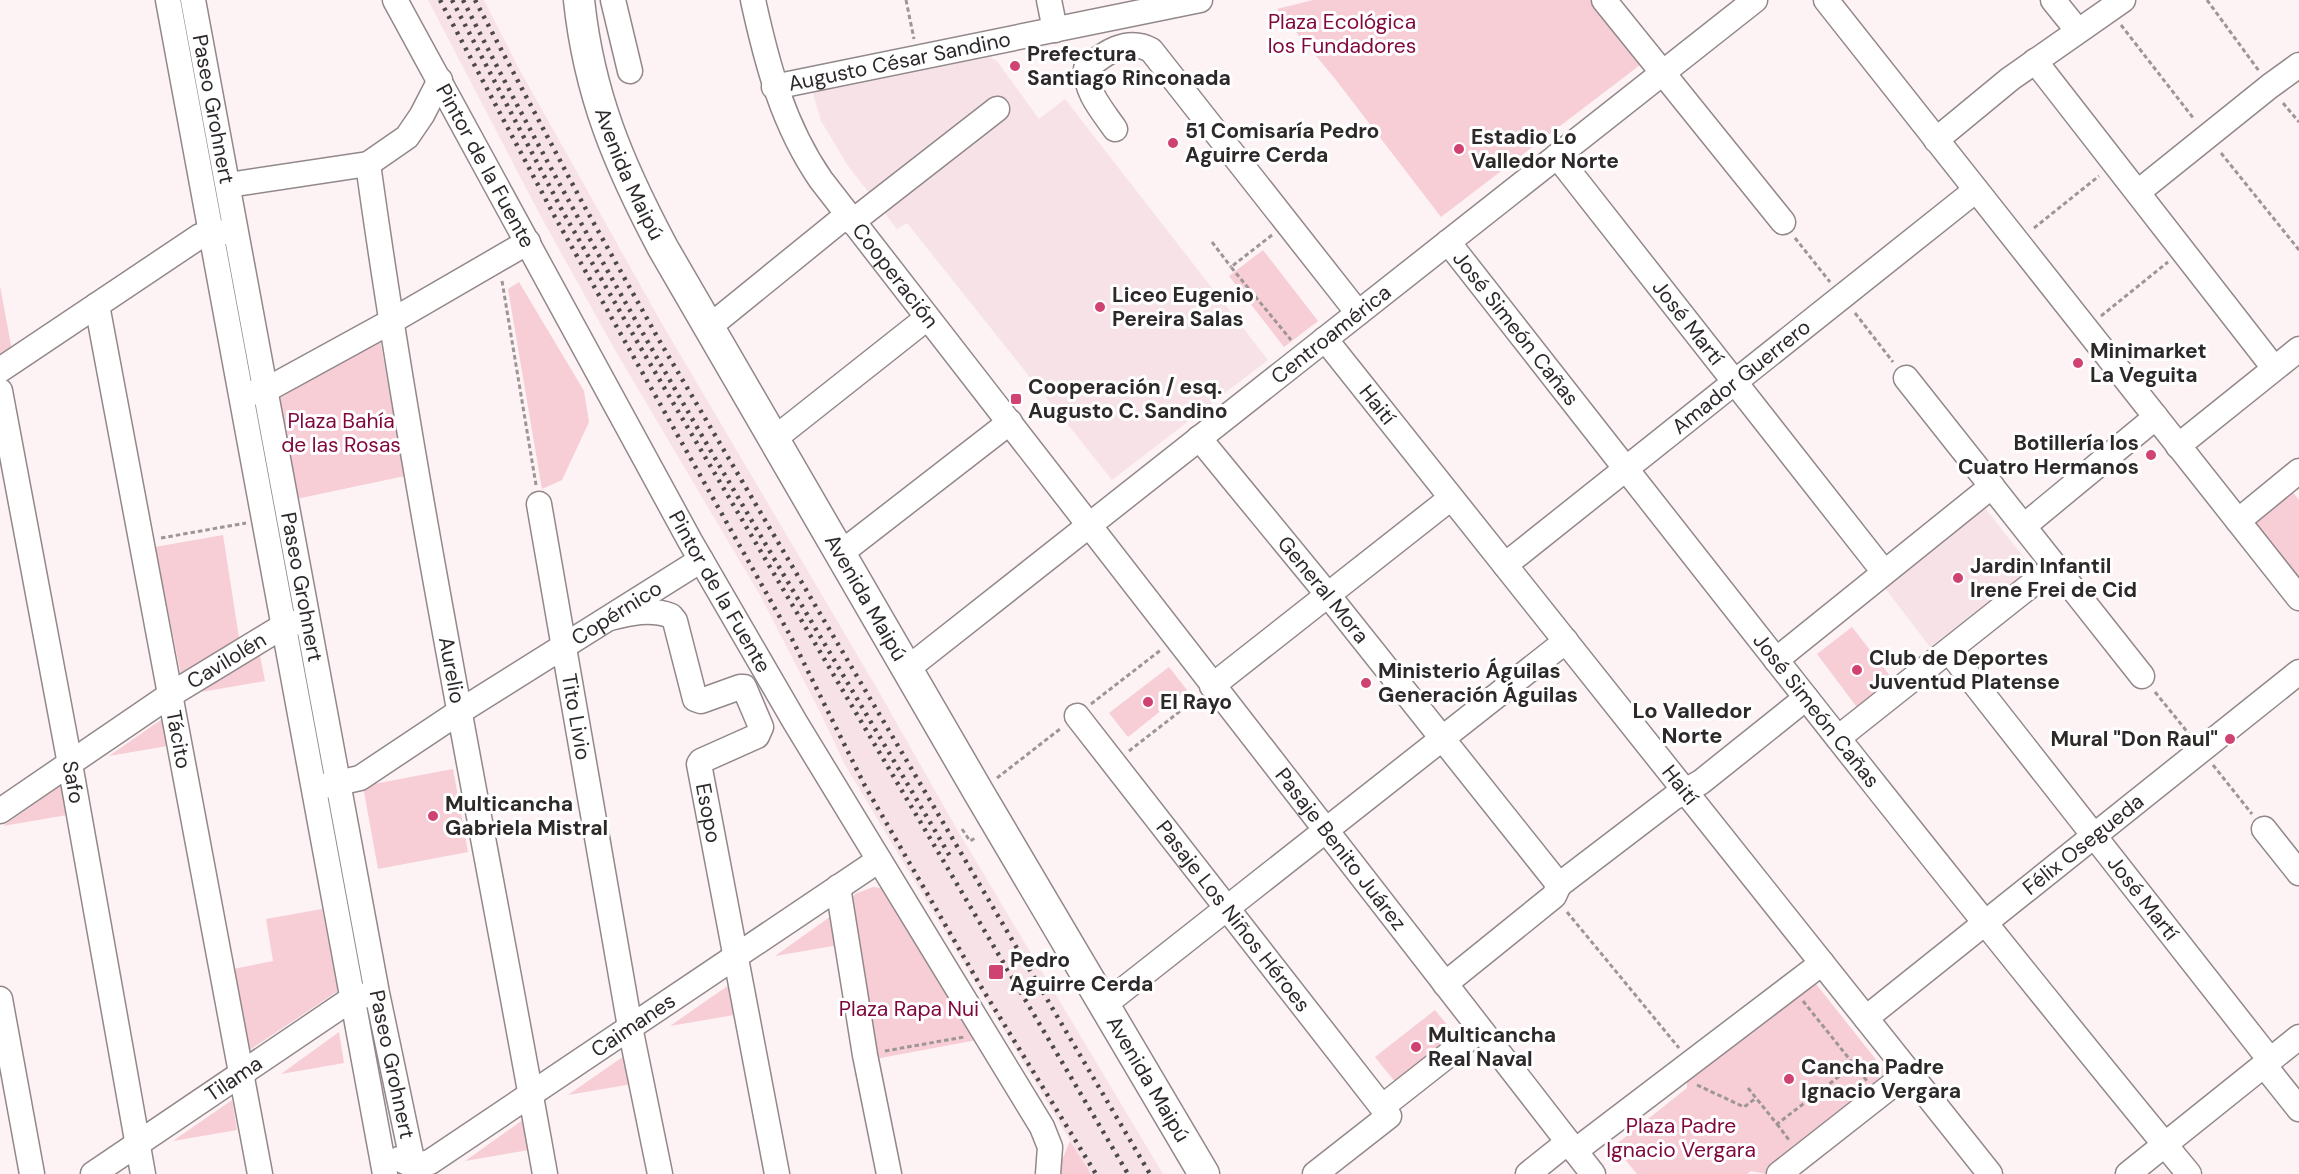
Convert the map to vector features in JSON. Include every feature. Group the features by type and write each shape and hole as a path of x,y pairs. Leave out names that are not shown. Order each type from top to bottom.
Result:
{"main road":[{"name":"Avenida Maipú","path":"579,0 583,34 600,107 624,172 663,248 979,793 1204,1174"}],"street":[{"name":"Paseo Grohnert","path":"168,0 385,1174"},
{"name":"Paseo Grohnert","path":"194,0 377,993 415,1170"},
{"name":"Pintor de la Fuente","path":"395,0 701,560 1047,1137 1051,1156 1048,1174"},
{"path":"613,0 630,71"},
{"name":"Cooperación","path":"753,0 774,87 805,155 850,219 1090,524"},
{"path":"1049,0 1055,30"},
{"name":"Augusto César Sandino","path":"774,87 1200,0"},
{"path":"1604,0 1783,222"},
{"name":"Centroamérica","path":"907,669 1755,0"},
{"path":"1826,0 2299,598"},
{"path":"2053,0 2078,31"},
{"path":"1936,140 2035,61 2123,0"},
{"path":"583,34 619,26"},
{"path":"1115,129 1090,93 1086,80 1086,69 1112,49 1143,45 1151,50 1358,313"},
{"path":"2035,61 2274,368"},
{"path":"2138,192 2299,65"},
{"path":"182,74 206,69"},
{"path":"228,185 368,164 407,137 422,115 440,80"},
{"path":"709,327 997,109"},
{"name":"José Martí","path":"1557,156 1884,572"},
{"name":"Aurelio","path":"368,164 390,322 459,712 545,1174"},
{"name":"Amador Guerrero","path":"1504,565 1976,190"},
{"path":"0,370 200,236 236,230"},
{"path":"241,396 266,390 528,242"},
{"name":"José Simeón Cañas","path":"1448,242 1700,565 2052,1008 2189,1174"},
{"name":"Tácito","path":"97,305 260,1174"},
{"path":"774,439 927,318"},
{"name":"Haití","path":"1325,339 1990,1174"},
{"path":"2178,446 2299,349"},
{"path":"1906,378 2142,676"},
{"name":"Safo","path":"0,391 70,764 143,1174"},
{"path":"2024,526 2156,417"},
{"path":"841,553 1010,422"},
{"name":"General Mora","path":"1199,438 1442,739 1557,891"},
{"path":"2238,521 2299,471"},
{"path":"1776,660 1992,486"},
{"path":"1212,686 1451,498"},
{"name":"Tito Livio","path":"539,504 562,647 630,1027 660,1174"},
{"name":"Pasaje Benito Juárez","path":"1090,524 1175,639 1593,1174"},
{"name":"Copérnico","path":"314,788 360,778 459,712 701,560"},
{"path":"1838,738 2055,566"},
{"name":"Esopo","path":"610,618 633,613 657,613 671,616 675,621 695,699 701,701 744,687 760,727 757,736 701,761 699,764 777,1174"},
{"name":"Cavilolén","path":"0,811 170,695 285,625 308,620"},
{"path":"1104,1005 1566,642"},
{"name":"José Martí","path":"1949,651 2150,906 2267,1062 2299,1109"},
{"name":"Félix Osegueda","path":"1866,1018 2299,672"},
{"path":"1445,984 1673,798 1701,782 1806,698"},
{"name":"Pasaje Los Niños Héroes","path":"1077,716 1385,1111"},
{"path":"2264,829 2299,873"},
{"name":"Caimanes","path":"415,1170 879,860"},
{"path":"838,887 866,1055 889,1174"},
{"path":"1528,1174 1572,1147 1686,1066 1822,963"},
{"name":"Tilama","path":"93,1174 353,998 377,993"},
{"path":"0,999 32,1174"},
{"path":"1315,1174 1480,1030"},
{"path":"2128,1174 2299,1037"},
{"path":"1780,1174 1909,1072"},
{"path":"381,1150 415,1170"}],"path":[{"path":"906,0 918,58"},
{"path":"2207,0 2299,122"},
{"path":"2017,242 2114,164"},
{"path":"1231,267 1287,224"},
{"path":"1212,242 1304,356"},
{"path":"2085,329 2184,250"},
{"path":"498,259 539,504"},
{"path":"141,542 264,519"},
{"path":"979,793 1175,639"},
{"path":"1114,764 1212,686"},
{"path":"962,829 970,841 984,833"},
{"path":"1557,891 1686,1066 1691,1082 1744,1107 1756,1098"},
{"path":"1791,986 1879,1096"},
{"path":"866,1055 985,1033"},
{"path":"1777,1124 1854,1065"},
{"path":"1748,1088 1790,1142"}],"shaded area":[{"path":"428,0 484,0 518,67 661,322 875,685 958,831 1163,1174 1091,1174 845,765 761,597 615,350 539,213"},
{"name":"Liceo Eugenio Pereira Salas","path":"989,57 997,61 1039,119 1065,99 1268,360 1112,480 907,223 897,229 848,166 821,121 813,93"},
{"name":"Jardin Infantil Irene Frei de Cid","path":"1985,508 2032,568 1930,647 1884,587"}],"green space":[{"name":"Estadio Lo Valledor Norte","path":"1313,0 1593,0 1640,65 1441,217 1336,80 1277,9"},
{"path":"1263,250 1318,321 1284,347 1229,276"},
{"path":"519,282 584,391 589,422 562,480 542,489 508,289"},
{"path":"0,286 12,351 0,359"},
{"name":"Plaza Bahía de las Rosas","path":"380,340 405,476 296,499 280,398"},
{"path":"2290,489 2299,500 2299,578 2252,519"},
{"path":"223,535 239,638 181,675 155,547"},
{"name":"Club de Deportes Juventud Platense","path":"1852,627 1898,686 1862,714 1817,654"},
{"path":"259,651 265,681 201,692"},
{"name":"El Rayo","path":"1169,667 1187,690 1128,737 1109,713"},
{"path":"168,715 173,745 109,756"},
{"name":"Multicancha Gabriela Mistral","path":"453,769 468,852 378,869 363,786"},
{"path":"62,785 67,815 3,826"},
{"name":"Plaza Rapa Nui","path":"873,887 881,888 888,893 977,1040 875,1059 849,902 855,894"},
{"path":"322,909 338,991 239,1057 223,971 273,961 266,919"},
{"path":"834,914 839,945 775,956"},
{"name":"Cancha Padre Ignacio Vergara","path":"1812,979 1893,1081 1766,1174 1751,1171 1747,1174 1637,1174 1614,1146 1687,1088 1687,1076"},
{"path":"729,985 734,1015 670,1026"},
{"name":"Multicancha Real Naval","path":"1435,1010 1456,1036 1396,1083 1375,1057"},
{"path":"339,1032 344,1063 281,1074"},
{"path":"627,1054 632,1084 568,1095"},
{"path":"232,1100 237,1130 173,1141"},
{"path":"524,1119 529,1150 465,1161"},
{"path":"1070,1141 1091,1174 1056,1174"}],"railway":[{"path":"440,0 555,217 791,637 865,786 980,985 1096,1174"},
{"path":"452,0 563,212 642,350 1128,1174"},
{"path":"463,0 578,218 639,326 951,858"},
{"path":"475,0 582,202 659,340 1150,1174"}],"place":[{"name":"Prefectura Santiago Rinconada","path":"1015,66"},
{"name":"51 Comisaría Pedro Aguirre Cerda","path":"1173,143"},
{"name":"Estadio Lo Valledor Norte","path":"1459,149"},
{"name":"Liceo Eugenio Pereira Salas","path":"1100,307"},
{"name":"Minimarket La Veguita","path":"2078,363"},
{"name":"Cooperación / esq. Augusto C. Sandino","path":"1016,399"},
{"name":"Botillería los Cuatro Hermanos","path":"2151,455"},
{"name":"Jardin Infantil Irene Frei de Cid","path":"1958,578"},
{"name":"Club de Deportes Juventud Platense","path":"1857,670"},
{"name":"Ministerio Águilas Generación Águilas","path":"1366,683"},
{"name":"El Rayo","path":"1148,702"},
{"name":"Mural \"Don Raul\"","path":"2230,739"},
{"name":"Multicancha Gabriela Mistral","path":"433,816"},
{"name":"Pedro Aguirre Cerda","path":"996,972"},
{"name":"Multicancha Real Naval","path":"1416,1047"},
{"name":"Cancha Padre Ignacio Vergara","path":"1789,1079"}],"district":[{"name":"Lo Valledor Norte","path":"1692,722"}],"park label":[{"name":"Plaza Ecológica los Fundadores","path":"1342,34"},
{"name":"Plaza Padre Ignacio Vergara","path":"1681,1138"}]}
